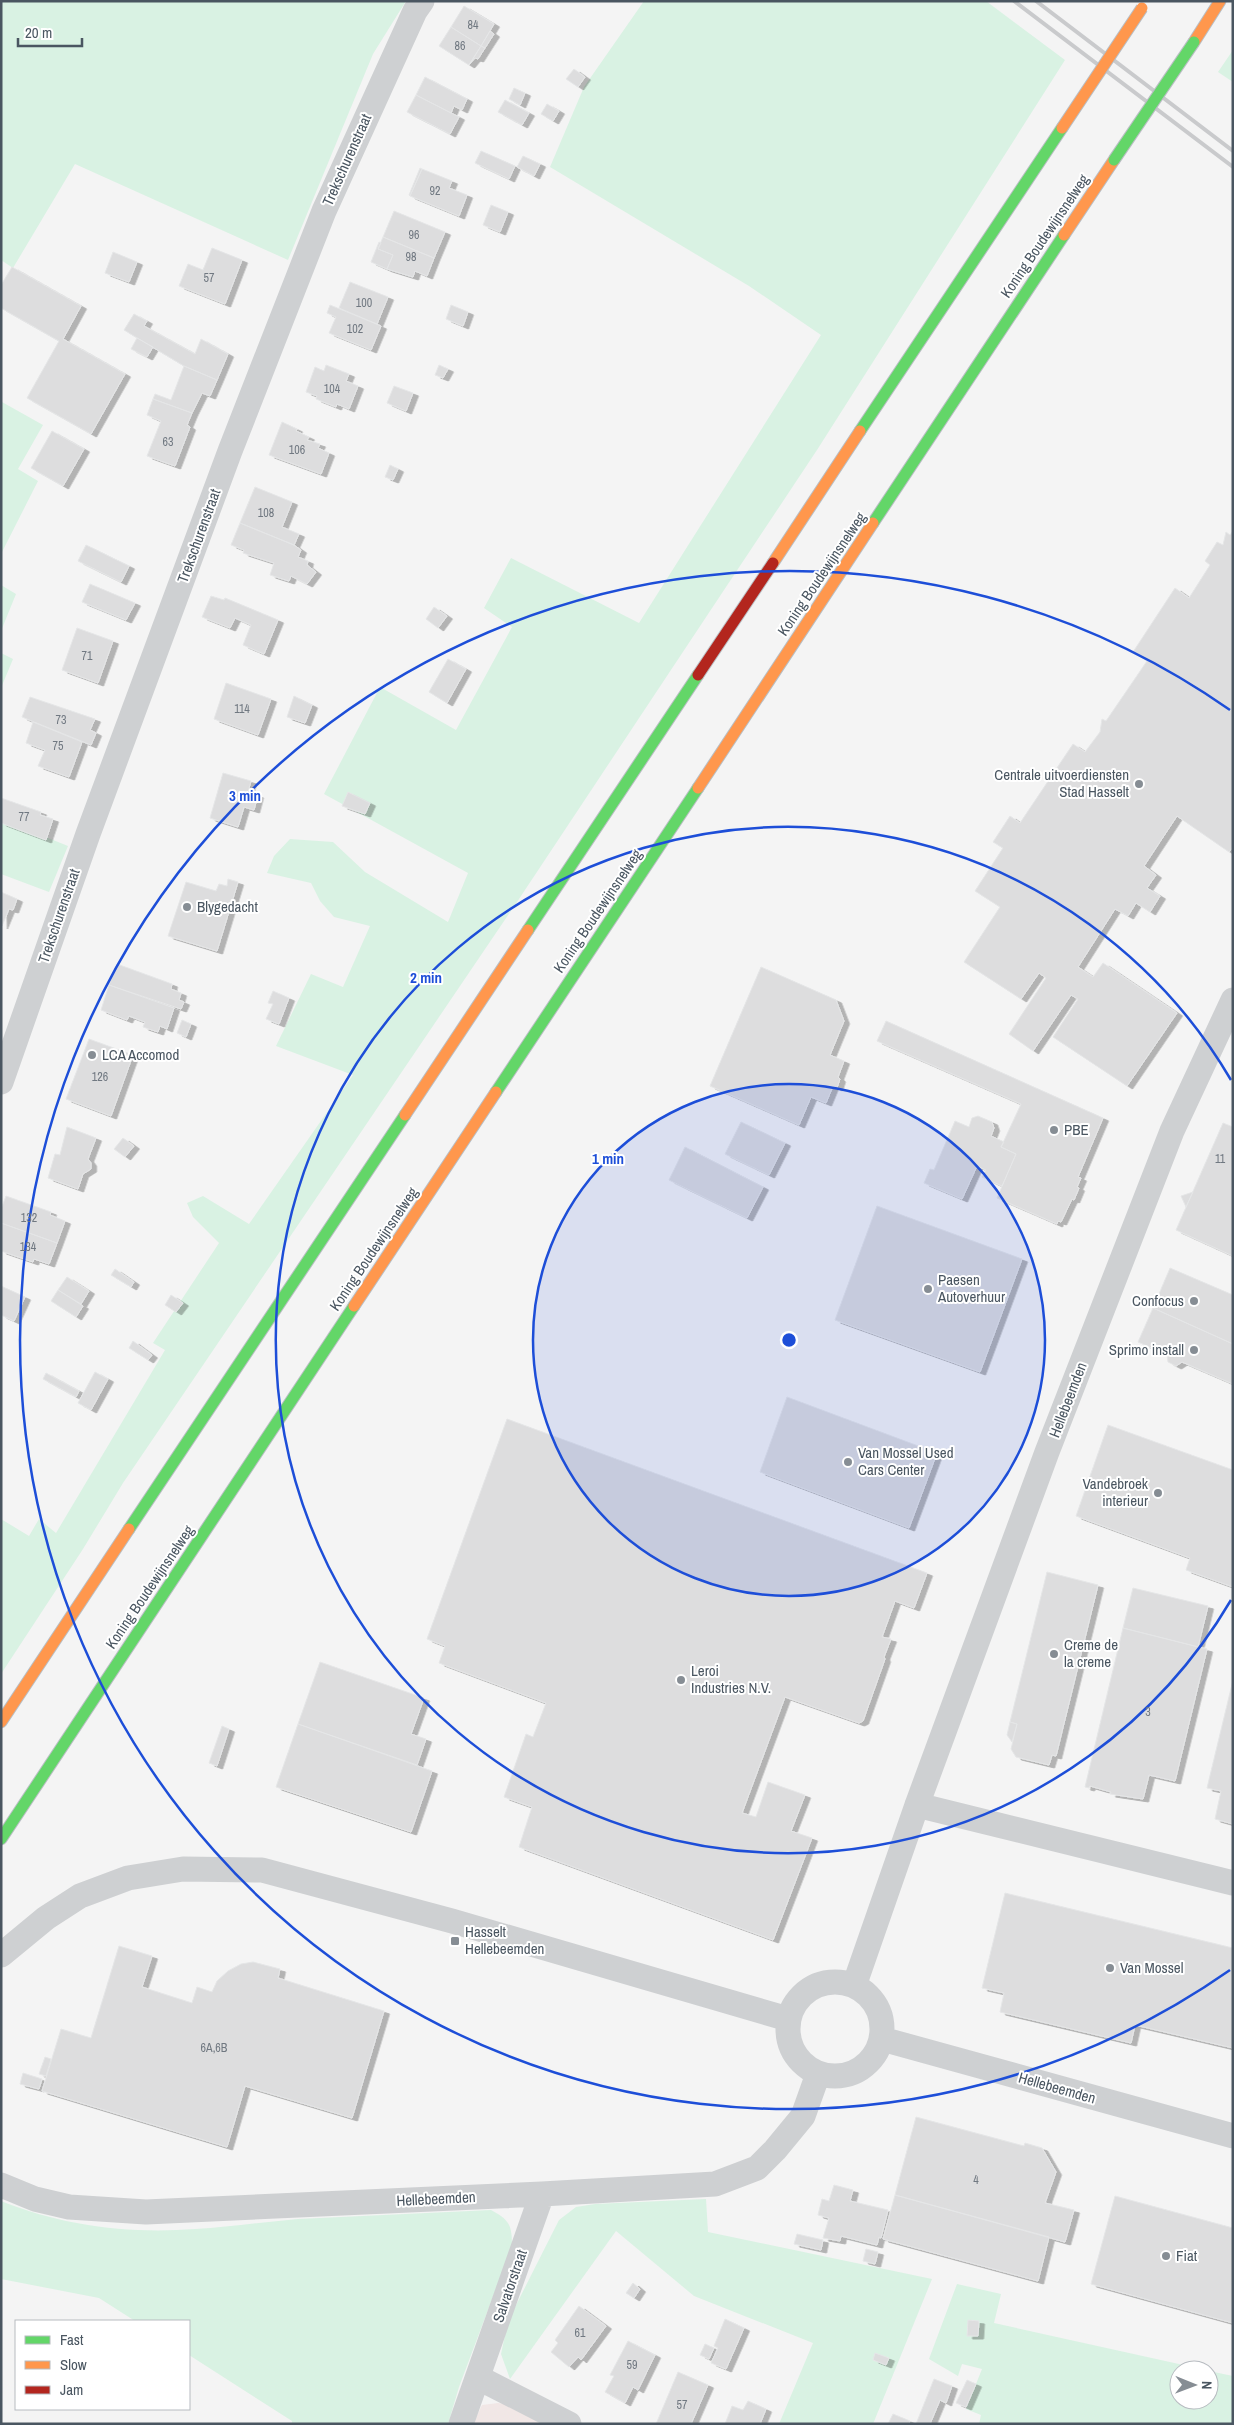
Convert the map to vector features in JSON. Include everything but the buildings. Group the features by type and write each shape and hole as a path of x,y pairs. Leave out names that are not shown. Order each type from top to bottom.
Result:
{"highway":[{"name":"Koning Boudewijnsnelweg","path":"1,1839 1220,1"},
{"path":"1,1722 1144,5"}],"street":[{"name":"Trekschurenstraat","path":"1,1082 92,824 230,451 305,258 415,11 422,1"},
{"name":"Hellebeemden","path":"854,1986 917,1805 1047,1452 1172,1132 1233,1000"},
{"path":"917,1805 1233,1883"},
{"path":"1,1955 46,1918 80,1896 128,1878 183,1870 262,1870 461,1924 788,2019"},
{"path":"834,1982 854,1986 867,1994 877,2007 882,2022 882,2038 874,2058 858,2071 838,2077 818,2074 799,2061 789,2041 788,2019 797,2000 813,1987 834,1982"},
{"name":"Hellebeemden","path":"882,2038 1233,2136"},
{"name":"Hellebeemden","path":"1,2185 35,2200 69,2207 146,2212 715,2184 757,2168 804,2116 818,2074"},
{"name":"Salvatorstraat","path":"461,2424 479,2378 542,2194"},
{"path":"479,2378 569,2424"}],"shaded area":[{"path":"498,2403 516,2406 548,2424 473,2424 482,2405"}],"green space":[{"path":"1,1 406,1 373,54 288,260 75,164 13,268 1,260"},
{"path":"644,1 986,1 1065,60 817,450 517,902 123,1483 83,1549 1,1674 1,1519 29,1536 39,1519 56,1533 165,1350 153,1343 219,1243 193,1217 187,1203 203,1196 249,1224 353,1075 276,1046 311,974 343,987 370,926 334,917 320,901 311,883 267,873 274,856 290,839 333,842 365,872 448,922 468,873 324,794 380,687 456,730 512,627 484,608 511,558 639,623 821,335 749,286 550,167 584,87"},
{"path":"1233,50 1233,82 1218,72"},
{"path":"2,402 43,425 18,469 38,481 1,554"},
{"path":"1,585 16,594 1,631"},
{"path":"1,653 13,659 1,688"},
{"path":"1,819 68,846 49,892 1,874"},
{"path":"706,2199 708,2232 932,2279 873,2424 779,2424 813,2343 694,2296 616,2231 510,2379 501,2354 508,2321 559,2220 576,2207 595,2204"},
{"path":"1,2201 24,2210 72,2222 121,2229 146,2230 208,2228 298,2219 491,2210 509,2224 511,2233 512,2246 459,2387 448,2424 292,2424 292,2421 190,2356 190,2320 133,2320 99,2298 1,2279"},
{"path":"957,2284 1001,2294 994,2323 1169,2362 1169,2410 1219,2410 1219,2373 1233,2376 1233,2424 979,2424 981,2415 966,2409 982,2369 962,2364 958,2376 929,2359"}],"railway":[{"path":"1014,1 1233,167"},
{"path":"1036,1 1233,151"}],"traffic: fast":[{"path":"1114,160 1194,42"},
{"path":"860,431 1062,128"},
{"path":"873,523 1064,235"},
{"path":"528,930 698,675"},
{"path":"496,1092 698,788"},
{"path":"129,1529 405,1115"},
{"path":"1,1839 354,1306"}],"traffic: slow":[{"path":"1194,42 1220,1"},
{"path":"1062,128 1142,8"},
{"path":"1064,235 1114,160"},
{"path":"773,563 860,431"},
{"path":"698,788 873,523"},
{"path":"405,1115 528,930"},
{"path":"354,1306 496,1092"},
{"path":"1,1722 129,1529"}],"traffic: jam":[{"path":"698,675 773,563"}],"place":[{"name":"Centrale uitvoerdiensten Stad Hasselt","path":"1139,784"},
{"name":"Blygedacht","path":"187,907"},
{"name":"LCA Accomod","path":"92,1055"},
{"name":"PBE","path":"1054,1130"},
{"name":"Paesen Autoverhuur","path":"928,1289"},
{"name":"Confocus","path":"1194,1301"},
{"name":"Sprimo install","path":"1194,1350"},
{"name":"Van Mossel Used Cars Center","path":"848,1462"},
{"name":"Vandebroek interieur","path":"1158,1493"},
{"name":"Creme de la creme","path":"1054,1654"},
{"name":"Leroi Industries N.V.","path":"681,1680"},
{"name":"Hasselt Hellebeemden","path":"455,1941"},
{"name":"Van Mossel","path":"1110,1968"},
{"name":"Fiat","path":"1166,2256"}]}
